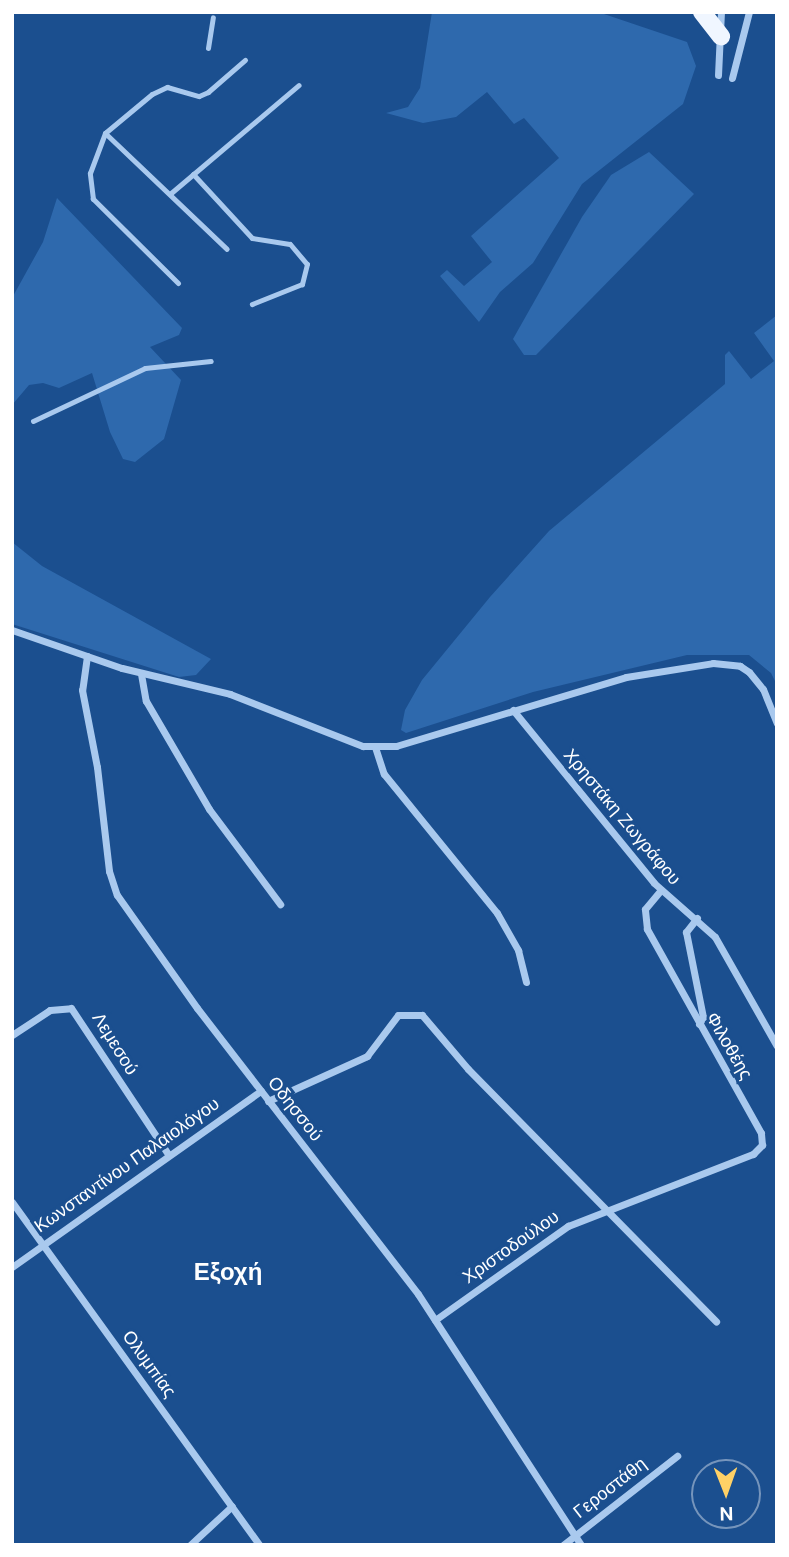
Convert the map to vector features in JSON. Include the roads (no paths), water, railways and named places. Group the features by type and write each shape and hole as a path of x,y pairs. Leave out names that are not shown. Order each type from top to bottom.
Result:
{"main road":[{"path":"702,12 721,36"}],"street":[{"path":"718,75 721,12"},
{"path":"732,78 749,12"},
{"path":"12,630 141,674 230,694 331,737 375,747 408,744 513,710 653,671 728,663 756,678 777,723"},
{"name":"Οδησσού","path":"87,656 81,681 113,883 154,951 435,1320 581,1545"},
{"path":"141,674 146,701 209,809 280,904"},
{"name":"Χρηστάκη Ζωγράφου","path":"513,710 661,890 697,918 715,937 777,1046"},
{"path":"375,747 384,774 497,913 518,950 526,982"},
{"name":"Φιλοθέης","path":"608,1209 752,1154 762,1145 761,1133 645,923 647,905 661,890"},
{"path":"697,918 686,932 704,1017 699,1024"},
{"name":"Λεμεσού","path":"12,1035 50,1010 71,1008 168,1154"},
{"path":"268,1101 367,1056 394,1018 416,1013 716,1321"},
{"name":"Κωνσταντίνου Παλαιολόγου","path":"12,1267 43,1242 261,1091"},
{"name":"Ολυμπίας","path":"12,1202 260,1545"},
{"name":"Χριστοδούλου","path":"435,1320 540,1242 608,1209"},
{"name":"Γεροστάθη","path":"563,1545 677,1456"},
{"path":"190,1545 232,1506"}],"lane":[{"path":"208,48 213,17"},
{"path":"178,283 93,199 90,173 105,133 152,94 167,87 199,96 208,92 245,60"},
{"path":"171,193 299,85"},
{"path":"105,133 227,249"},
{"path":"193,174 252,238 290,244 307,264 302,284 252,304"},
{"path":"33,421 145,368 211,361"}],"district":[{"name":"Εξοχή","path":"228,1272"}]}
